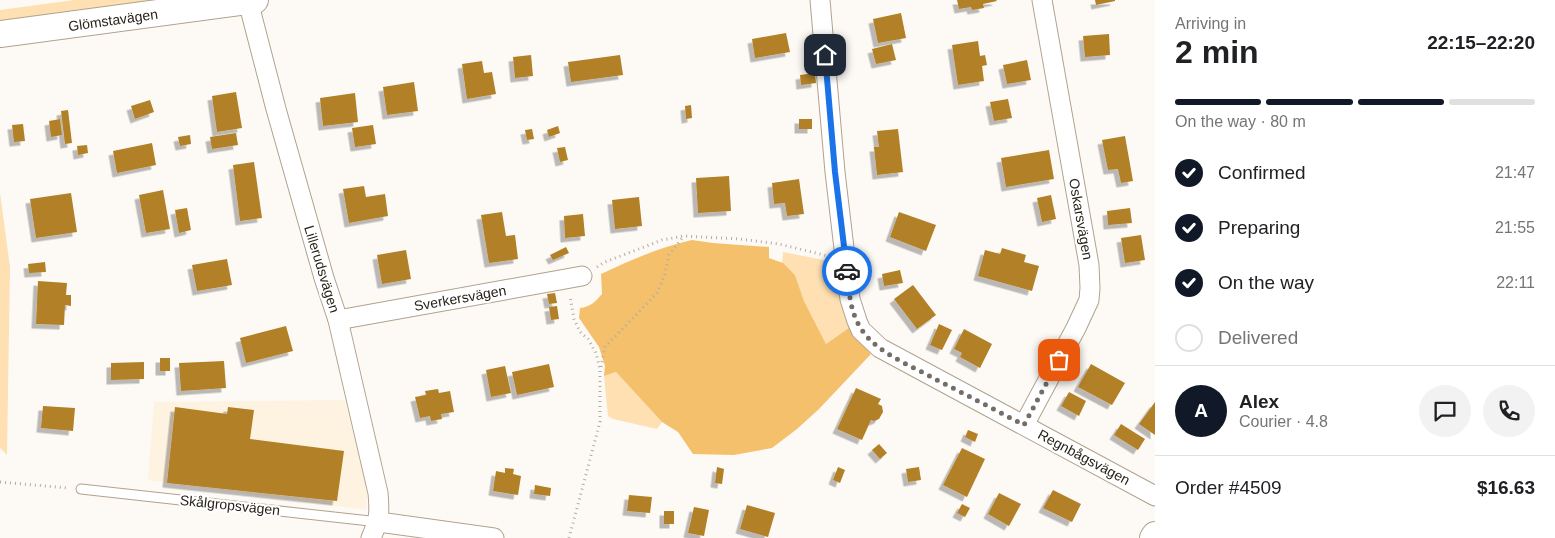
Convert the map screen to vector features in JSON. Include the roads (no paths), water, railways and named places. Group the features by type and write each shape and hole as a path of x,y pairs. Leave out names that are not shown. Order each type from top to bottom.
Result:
{"main road":[{"name":"Glömstavägen","path":"0,34 252,0"},
{"path":"1153,538 1155,534"}],"street":[{"name":"Lillerudsvägen","path":"252,0 279,118 324,278 338,320 378,493 380,506 375,530"},
{"name":"Regnbågsvägen","path":"820,0 835,172 850,298 853,312 862,330 875,345 1155,496"},
{"name":"Oskarsvägen","path":"1024,425 1076,328 1089,300 1090,288 1089,265 1042,0"},
{"name":"Sverkersvägen","path":"338,320 575,278"},
{"path":"375,530 494,538"}],"lane":[{"name":"Skålgropsvägen","path":"81,489 375,530"}]}
